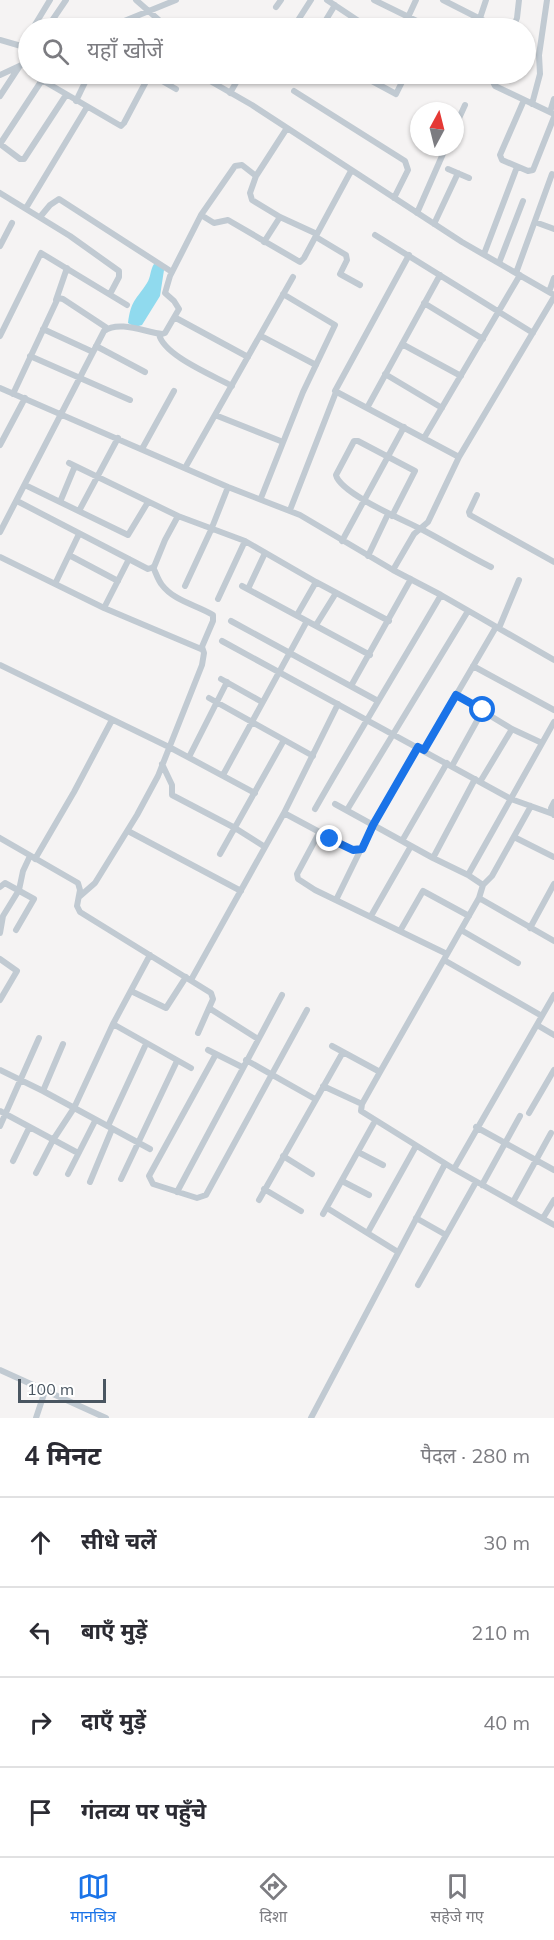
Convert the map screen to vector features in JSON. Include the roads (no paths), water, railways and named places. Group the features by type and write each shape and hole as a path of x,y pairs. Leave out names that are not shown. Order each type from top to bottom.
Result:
{"street":[{"path":"39,18 50,0"},
{"path":"54,18 66,0"},
{"path":"136,0 157,18"},
{"path":"132,18 176,0"},
{"path":"276,7 281,0"},
{"path":"299,18 311,0"},
{"path":"327,0 353,18"},
{"path":"374,0 408,17 416,0"},
{"path":"443,0 480,18 486,0"},
{"path":"517,18 519,0"},
{"path":"532,104 540,74 540,51 547,0"},
{"path":"327,18 335,5"},
{"path":"0,40 18,45"},
{"path":"0,75 18,67"},
{"path":"0,96 18,69"},
{"path":"39,84 0,144 21,159 26,156 66,95"},
{"path":"48,84 118,125 122,125 145,84"},
{"path":"76,101 84,84"},
{"path":"167,84 176,89"},
{"path":"215,84 252,105 434,224 552,295"},
{"path":"230,93 236,84"},
{"path":"378,84 396,94 401,84"},
{"path":"494,84 553,114"},
{"path":"294,91 405,161 408,170 394,198"},
{"path":"524,100 500,155 502,160 528,171 534,169 553,114 554,99"},
{"path":"26,208 87,107"},
{"path":"287,128 256,176 250,199 346,255 347,260 340,274 360,285"},
{"path":"417,213 442,156"},
{"path":"56,300 63,299 107,328 122,327 159,334 165,333 179,312 178,307 165,293 172,272 201,215 235,166 242,165 256,176"},
{"path":"484,254 517,167"},
{"path":"448,169 469,178"},
{"path":"201,215 214,223 228,220 300,262 351,171"},
{"path":"434,224 458,173"},
{"path":"424,438 483,339 518,274 552,174"},
{"path":"0,193 40,217 119,271 119,277 110,294"},
{"path":"40,217 50,205 59,199 172,272"},
{"path":"499,263 523,201"},
{"path":"264,242 280,217"},
{"path":"535,222 554,229"},
{"path":"0,246 12,223"},
{"path":"375,235 533,333"},
{"path":"0,336 39,255 44,253 127,305"},
{"path":"290,510 336,392 335,387 409,255"},
{"path":"13,394 56,300 67,268"},
{"path":"367,408 440,275"},
{"path":"185,468 293,277"},
{"path":"393,570 414,534 428,522 459,457 533,333 552,295 554,278"},
{"path":"261,498 334,327 334,323 283,294"},
{"path":"424,303 483,339"},
{"path":"0,318 8,322"},
{"path":"176,318 248,357"},
{"path":"0,532 78,378 107,328"},
{"path":"43,329 145,372"},
{"path":"159,334 160,341 174,354 232,386"},
{"path":"261,336 316,365"},
{"path":"402,344 461,376"},
{"path":"30,356 130,400"},
{"path":"385,374 442,408"},
{"path":"0,388 228,487 290,510 368,556 553,658"},
{"path":"142,449 174,391"},
{"path":"336,392 459,457"},
{"path":"0,445 25,398"},
{"path":"215,415 283,442"},
{"path":"342,540 404,427"},
{"path":"79,511 118,438"},
{"path":"368,556 390,515 415,472 358,441 353,442 336,477 338,480 364,500 390,515 491,567"},
{"path":"60,502 72,464 178,516 245,541 388,621"},
{"path":"25,485 128,535 148,502"},
{"path":"185,585 228,487"},
{"path":"477,495 469,512 470,515 554,562"},
{"path":"16,501 148,569 153,567 178,516"},
{"path":"55,584 80,534"},
{"path":"218,599 245,541"},
{"path":"265,553 245,587 370,654"},
{"path":"69,555 118,581"},
{"path":"0,557 104,608 198,648 202,647"},
{"path":"104,608 129,559"},
{"path":"78,898 92,887 128,831 158,776 202,665 204,653 202,647 213,621 213,615 165,589 153,567"},
{"path":"351,686 411,579"},
{"path":"336,900 373,825 497,627 519,580"},
{"path":"297,615 316,582"},
{"path":"316,626 336,593"},
{"path":"315,809 441,595"},
{"path":"347,810 468,610"},
{"path":"231,621 378,701"},
{"path":"223,775 307,621"},
{"path":"222,641 511,799 553,815"},
{"path":"0,665 169,746 255,793"},
{"path":"473,666 554,710"},
{"path":"189,758 217,702 224,680 262,702"},
{"path":"456,695 512,729 542,743"},
{"path":"209,698 313,756"},
{"path":"131,991 166,1008 189,979 266,847 338,704"},
{"path":"402,841 483,710"},
{"path":"0,933 3,916 19,890 23,871 74,792 112,720"},
{"path":"468,874 554,722"},
{"path":"433,858 478,780 512,729"},
{"path":"220,854 285,740"},
{"path":"162,764 172,785 172,795 266,847"},
{"path":"553,815 551,808 554,802"},
{"path":"335,804 433,858 468,874 483,885"},
{"path":"531,806 492,876 483,885 479,898 362,1104 361,1111 445,1164 554,1225"},
{"path":"284,813 353,850 360,851"},
{"path":"128,831 241,891"},
{"path":"319,832 297,878 400,931 542,1016"},
{"path":"514,837 554,857"},
{"path":"0,838 78,883 80,885 77,906 80,912 211,993 213,999 198,1032"},
{"path":"371,916 411,846"},
{"path":"0,887 4,883 35,901 16,930"},
{"path":"530,928 554,884"},
{"path":"400,931 423,891 469,916"},
{"path":"479,898 554,940"},
{"path":"461,930 518,963"},
{"path":"36,1173 53,1140 74,1108 113,1024 150,955"},
{"path":"0,959 17,971 1,998"},
{"path":"177,1192 282,995"},
{"path":"454,1169 476,1127 554,995"},
{"path":"209,1008 258,1039"},
{"path":"216,1054 149,1176 153,1184 197,1198 206,1196 307,1010"},
{"path":"113,1024 190,1068"},
{"path":"537,1025 554,1035"},
{"path":"0,1126 3,1113 21,1080 39,1038"},
{"path":"44,1091 63,1044"},
{"path":"90,1182 146,1044"},
{"path":"332,1046 380,1072"},
{"path":"208,1050 242,1067"},
{"path":"259,1200 343,1052"},
{"path":"246,1060 315,1099"},
{"path":"121,1179 177,1061"},
{"path":"0,1070 44,1091 150,1149"},
{"path":"529,1113 554,1070"},
{"path":"323,1086 362,1104"},
{"path":"3,1113 78,1153"},
{"path":"418,1285 446,1235 520,1116"},
{"path":"68,1174 95,1120"},
{"path":"323,1214 375,1121"},
{"path":"476,1127 554,1170"},
{"path":"13,1161 29,1128"},
{"path":"513,1202 551,1133"},
{"path":"368,1232 416,1146"},
{"path":"358,1152 382,1165"},
{"path":"283,1156 312,1174"},
{"path":"311,1418 445,1164"},
{"path":"342,1181 369,1195"},
{"path":"264,1189 301,1211"},
{"path":"543,1218 554,1200"},
{"path":"327,1208 398,1252"},
{"path":"416,1218 446,1235"},
{"path":"0,1370 106,1418"},
{"path":"36,1418 45,1391"}],"water":[{"path":"154,264 160,265 164,270 160,296 142,325 135,327 128,323 131,309 148,281"}]}
